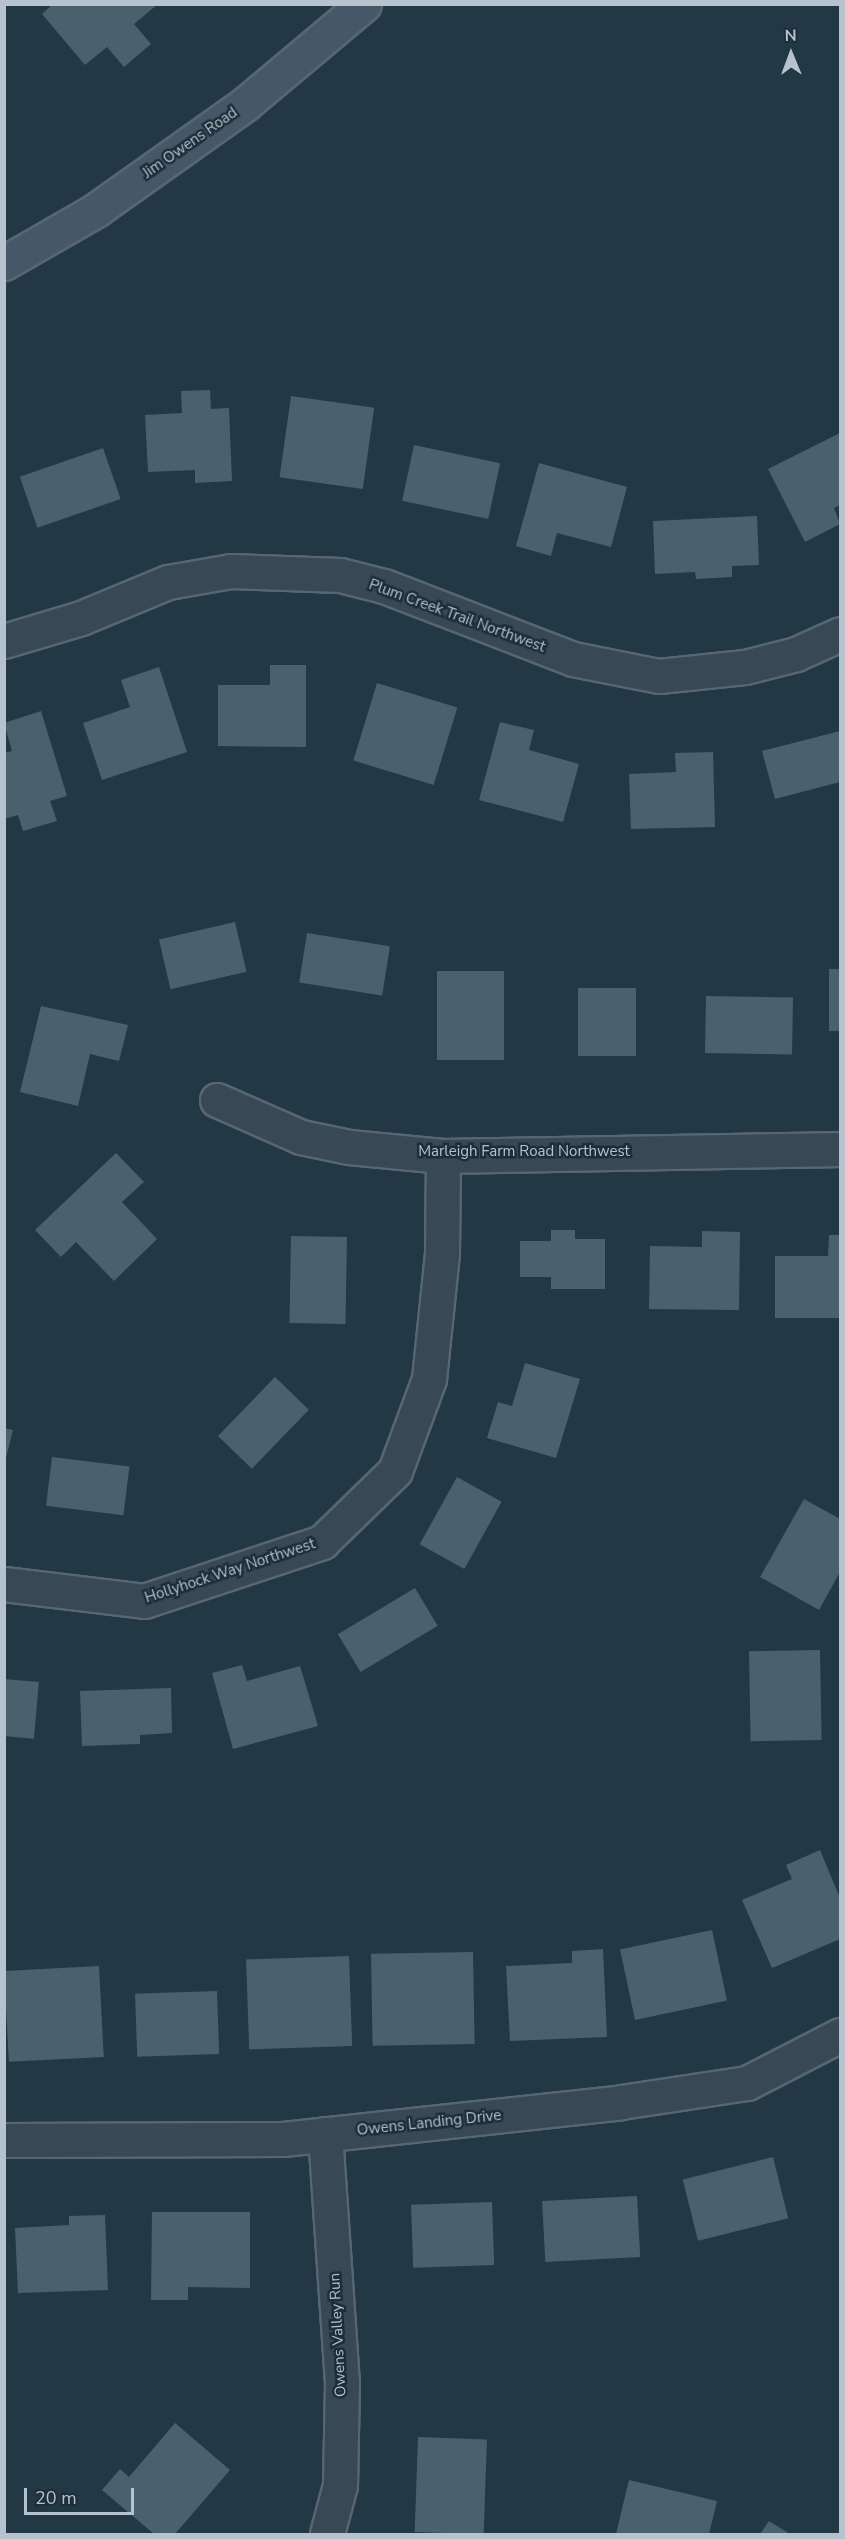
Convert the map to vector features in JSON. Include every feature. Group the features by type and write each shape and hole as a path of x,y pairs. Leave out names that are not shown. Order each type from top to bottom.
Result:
{"street":[{"name":"Jim Owens Road","path":"4,263 96,210 236,110 364,4"},
{"name":"Plum Creek Trail Northwest","path":"4,641 81,618 168,582 231,571 340,575 384,586 573,659 659,675 745,667 796,654 840,634"},
{"name":"Marleigh Farm Road Northwest","path":"217,1100 301,1137 349,1148 443,1156 840,1149"},
{"name":"Hollyhock Way Northwest","path":"4,1584 144,1601 322,1542 395,1471 429,1379 442,1254 443,1156"},
{"name":"Owens Landing Drive","path":"4,2140 283,2139 621,2102 747,2083 840,2035"},
{"name":"Owens Valley Run","path":"325,2134 342,2382 340,2485 327,2535"}],"building":[{"path":"53,4 158,4 134,24 151,44 124,67 107,47 85,65 42,14"},
{"path":"210,390 211,409 229,408 232,481 195,483 195,470 148,472 145,415 182,413 181,391"},
{"path":"291,396 374,408 363,489 280,477"},
{"path":"840,433 840,505 834,508 840,524 805,542 768,469"},
{"path":"414,445 500,463 488,519 402,501"},
{"path":"103,448 121,499 37,528 20,477"},
{"path":"539,463 627,487 611,547 557,533 551,556 516,546"},
{"path":"757,516 759,565 732,566 732,577 696,579 695,572 655,574 653,521"},
{"path":"270,665 306,665 306,747 218,746 218,685 270,685"},
{"path":"159,667 187,752 102,780 83,723 130,707 121,680"},
{"path":"377,683 457,708 434,785 353,760"},
{"path":"41,711 67,796 50,801 57,821 23,831 18,815 4,819 4,753 12,751 4,723"},
{"path":"500,722 534,730 529,750 579,764 563,822 479,800"},
{"path":"840,731 840,782 775,799 762,751"},
{"path":"713,752 715,827 631,829 629,774 676,772 675,753"},
{"path":"235,922 246,972 170,989 159,940"},
{"path":"307,933 390,946 382,996 299,982"},
{"path":"829,969 840,969 840,1031 829,1031"},
{"path":"437,971 504,971 504,1060 437,1060"},
{"path":"578,988 636,988 636,1056 578,1056"},
{"path":"706,996 793,998 792,1055 705,1053"},
{"path":"41,1006 128,1025 119,1061 90,1054 78,1106 20,1092"},
{"path":"116,1153 144,1182 122,1202 157,1239 114,1281 76,1242 61,1257 35,1230"},
{"path":"551,1230 575,1230 575,1239 605,1239 605,1289 551,1289 551,1277 520,1277 520,1241 551,1241"},
{"path":"702,1231 740,1232 739,1310 649,1309 650,1246 702,1247"},
{"path":"829,1235 840,1235 840,1318 775,1318 775,1256 828,1256"},
{"path":"291,1236 347,1237 345,1324 289,1323"},
{"path":"525,1363 580,1379 556,1458 487,1438 498,1402 512,1406"},
{"path":"275,1377 309,1410 252,1469 218,1436"},
{"path":"4,1428 13,1430 5,1462 4,1462"},
{"path":"52,1457 129,1467 123,1515 46,1506"},
{"path":"457,1477 502,1502 464,1569 420,1544"},
{"path":"804,1499 840,1519 840,1572 819,1610 760,1577"},
{"path":"415,1588 438,1626 361,1672 338,1634"},
{"path":"820,1650 822,1740 751,1741 749,1651"},
{"path":"242,1665 247,1681 300,1666 318,1726 233,1749 212,1673"},
{"path":"4,1679 39,1682 34,1739 4,1736"},
{"path":"171,1688 172,1733 140,1735 140,1744 82,1746 80,1691"},
{"path":"820,1850 840,1898 840,1939 772,1968 742,1900 792,1879 786,1865"},
{"path":"712,1930 727,2000 635,2020 620,1950"},
{"path":"603,1949 607,2037 510,2041 506,1966 572,1963 572,1951"},
{"path":"473,1952 475,2044 373,2046 371,1954"},
{"path":"349,1956 352,2046 249,2050 246,1960"},
{"path":"99,1966 104,2057 9,2062 4,1971"},
{"path":"217,1991 219,2054 137,2057 135,1994"},
{"path":"773,2157 788,2218 698,2241 683,2179"},
{"path":"637,2196 640,2257 545,2262 542,2201"},
{"path":"492,2202 494,2265 413,2268 411,2205"},
{"path":"152,2212 250,2212 250,2288 188,2287 188,2300 151,2300"},
{"path":"105,2215 108,2290 18,2293 15,2228 69,2225 69,2216"},
{"path":"175,2423 230,2470 175,2534 154,2534 102,2490 120,2469 129,2477"},
{"path":"418,2437 487,2439 484,2534 415,2532"},
{"path":"629,2480 717,2501 709,2534 616,2534"},
{"path":"769,2521 790,2534 760,2534"}]}
